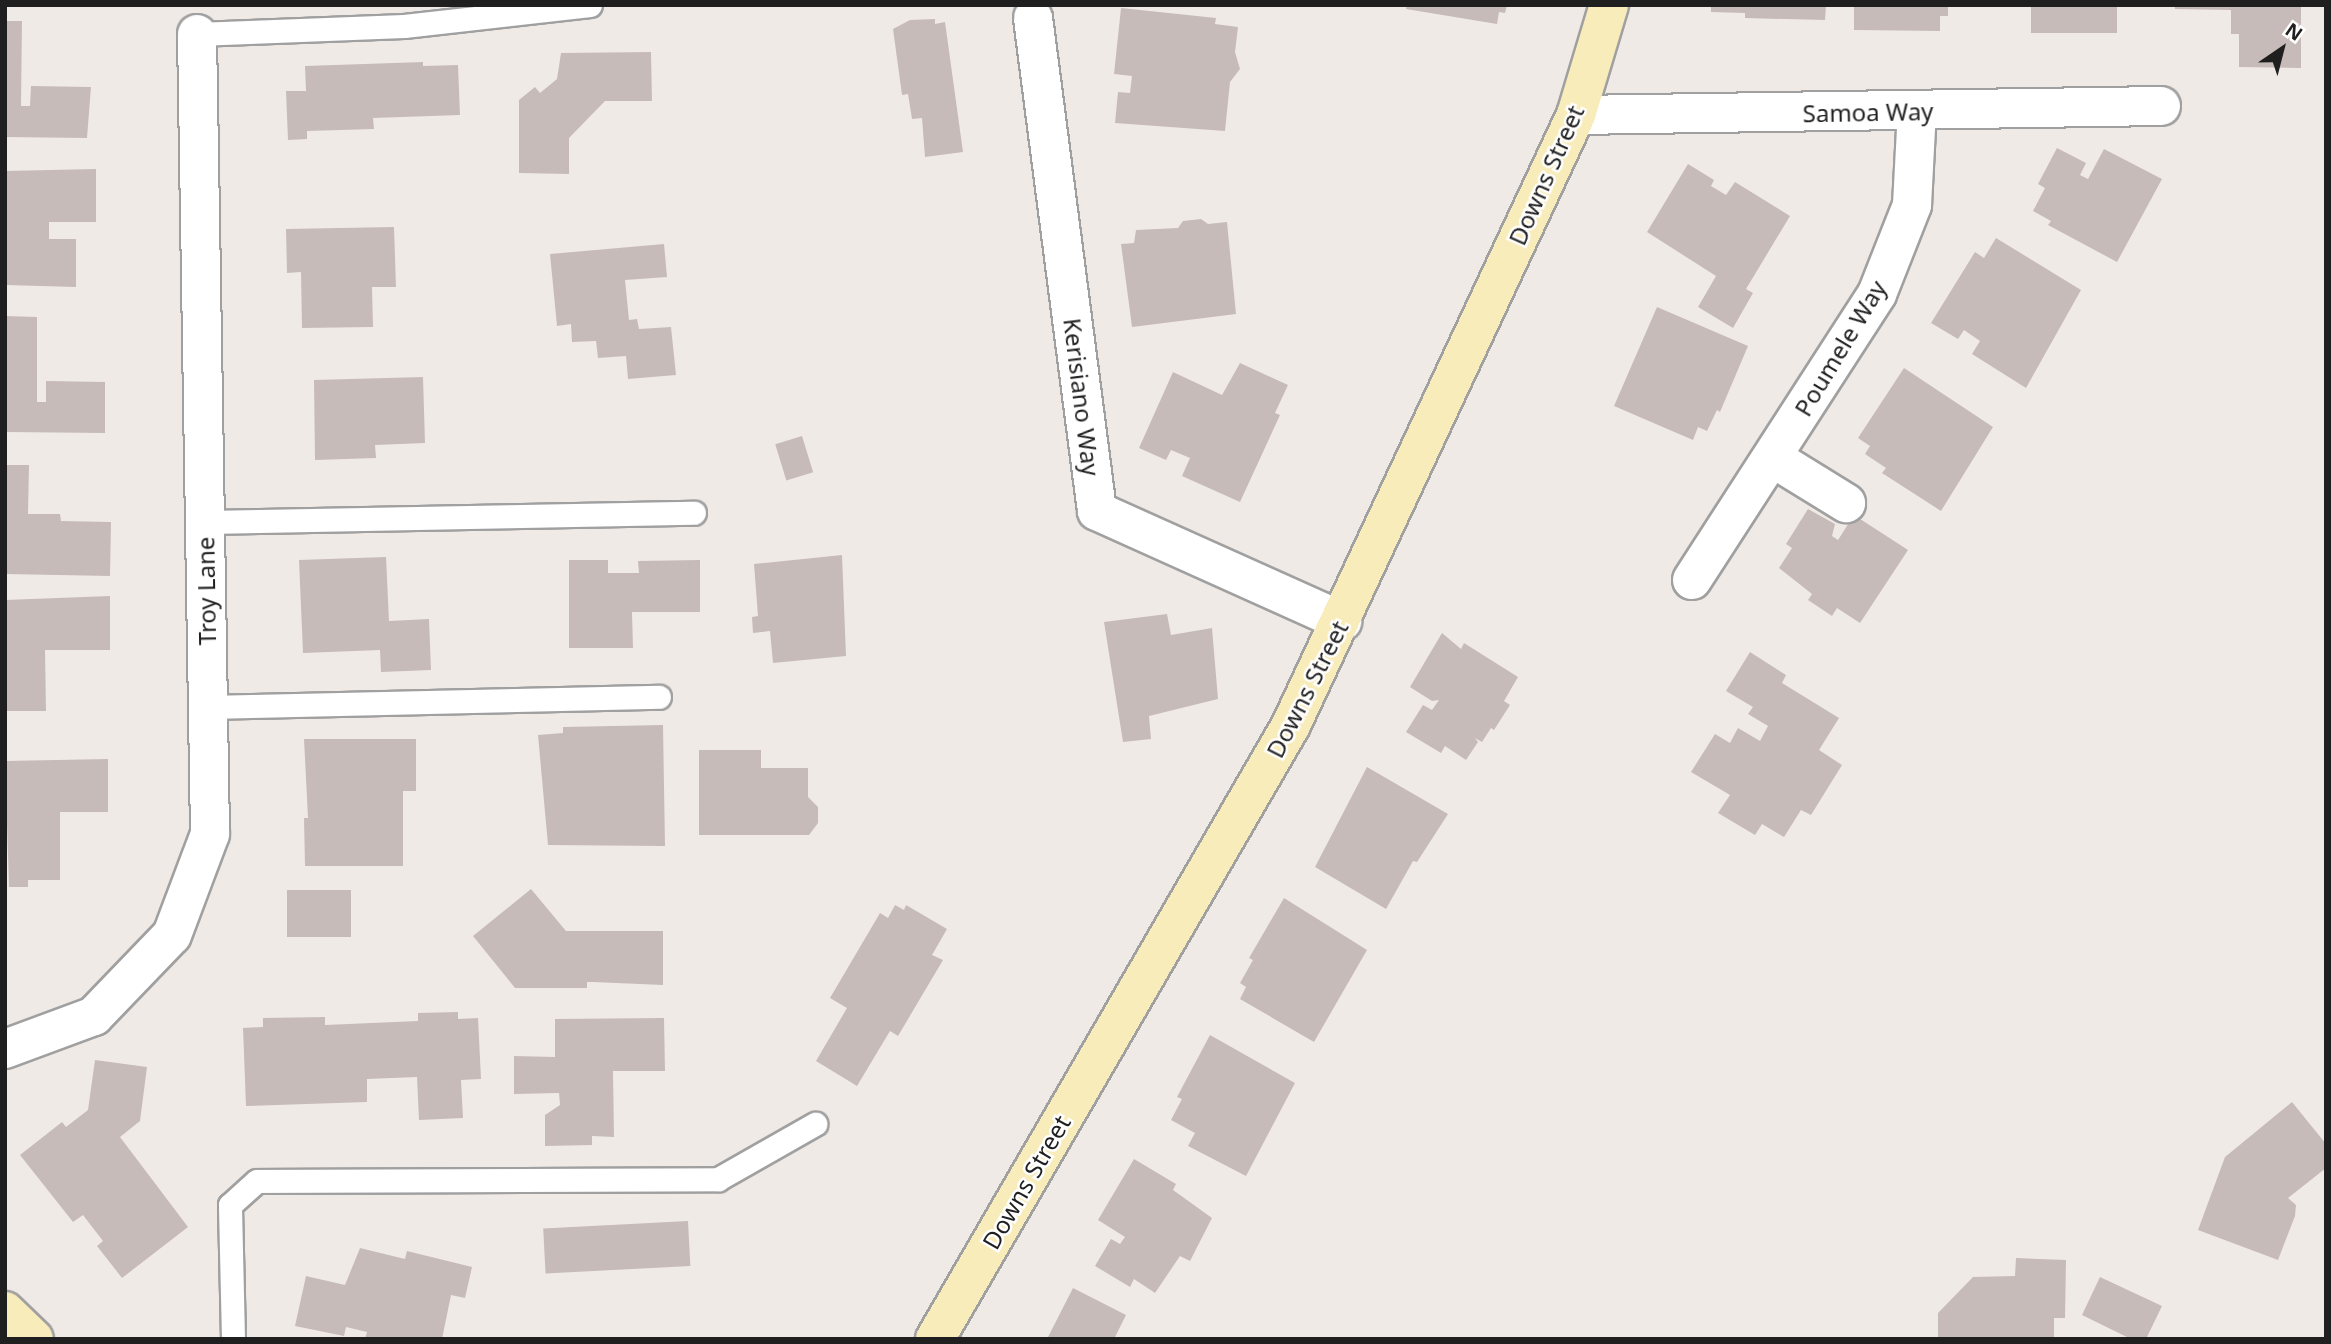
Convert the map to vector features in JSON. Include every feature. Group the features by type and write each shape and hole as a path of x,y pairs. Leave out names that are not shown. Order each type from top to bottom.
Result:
{"main road":[{"name":"Downs Street","path":"935,1339 1291,725 1342,621 1576,116 1609,5"},
{"path":"5,1311 34,1339"}],"street":[{"name":"Kerisiano Way","path":"1033,18 1097,511 1342,621"},
{"name":"Troy Lane","path":"5,1049 93,1016 172,935 210,834 197,34"},
{"name":"Samoa Way","path":"1576,116 2161,106"},
{"name":"Poumele Way","path":"1692,580 1877,294 1912,205 1917,111"},
{"path":"1773,458 1846,503"}],"lane":[{"path":"197,34 404,26 590,5"},
{"path":"205,522 694,513"},
{"path":"208,707 659,697"},
{"path":"233,1339 230,1205 257,1181 718,1179 815,1124"}],"building":[{"path":"1407,5 1507,5 1505,13 1499,12 1497,24 1406,9"},
{"path":"1711,5 1826,5 1825,20 1745,18 1745,13 1711,12"},
{"path":"1854,5 1948,5 1948,16 1940,16 1940,31 1854,30"},
{"path":"2031,5 2117,5 2117,33 2031,33"},
{"path":"2175,5 2301,5 2301,68 2239,67 2239,34 2231,34 2231,10 2175,9"},
{"path":"1121,8 1216,18 1215,24 1238,27 1235,52 1240,69 1230,82 1225,131 1115,123 1118,92 1130,93 1132,76 1114,74"},
{"path":"935,19 935,24 945,22 963,152 925,157 922,118 912,119 908,94 902,95 893,29 910,20"},
{"path":"5,21 22,21 21,106 30,106 31,86 91,87 87,138 5,137"},
{"path":"651,52 652,101 605,101 569,138 569,174 519,173 519,100 535,87 540,93 557,79 561,53"},
{"path":"423,62 423,66 458,65 460,115 373,118 374,129 307,131 307,139 288,140 286,91 306,91 305,66"},
{"path":"2057,148 2086,163 2080,175 2088,179 2104,149 2162,179 2117,262 2048,225 2051,221 2033,211 2045,188 2038,184"},
{"path":"1688,164 1714,180 1711,186 1726,195 1735,182 1790,216 1746,289 1753,293 1733,328 1698,307 1716,276 1647,232"},
{"path":"96,169 96,222 49,222 49,239 76,239 76,287 5,285 5,171"},
{"path":"1201,219 1208,224 1227,222 1236,314 1132,327 1121,244 1134,243 1136,230 1178,228 1183,221"},
{"path":"394,227 396,287 372,287 373,327 302,328 301,272 287,273 286,229"},
{"path":"1996,238 2081,290 2026,388 1972,354 1980,341 1964,330 1958,339 1931,323 1975,252 1984,258"},
{"path":"664,244 667,277 625,280 629,320 637,319 639,329 671,327 676,375 628,379 626,356 598,358 596,341 572,342 571,324 557,326 550,254"},
{"path":"1657,307 1748,346 1720,412 1717,410 1707,431 1698,427 1693,440 1614,406"},
{"path":"5,316 37,317 37,402 46,402 46,381 105,382 105,433 5,432"},
{"path":"1240,363 1288,385 1275,413 1280,415 1240,502 1182,476 1190,458 1171,450 1166,460 1139,448 1173,372 1222,395"},
{"path":"1904,368 1993,427 1941,511 1882,473 1886,468 1865,454 1870,446 1858,438"},
{"path":"423,377 425,443 375,445 376,458 315,460 314,380"},
{"path":"802,436 813,472 786,481 775,444"},
{"path":"5,465 29,465 28,514 60,514 61,521 111,522 110,576 5,574"},
{"path":"1808,509 1835,524 1832,536 1838,540 1854,515 1908,550 1860,623 1837,608 1832,616 1808,600 1812,594 1779,568 1792,548 1786,544"},
{"path":"842,555 846,656 773,663 770,631 753,633 752,617 758,616 754,564"},
{"path":"386,557 389,621 429,619 431,670 381,672 380,650 303,653 299,560"},
{"path":"569,560 608,560 608,573 639,573 638,561 700,560 700,612 632,612 633,648 569,648"},
{"path":"110,596 110,650 45,650 46,711 5,711 5,600"},
{"path":"1167,614 1171,635 1212,628 1218,699 1149,716 1151,739 1123,742 1104,622"},
{"path":"1442,633 1461,649 1464,643 1518,677 1504,701 1510,705 1494,730 1491,728 1482,742 1475,738 1478,742 1466,760 1445,746 1441,753 1406,732 1423,705 1432,710 1439,700 1432,701 1410,687"},
{"path":"1750,652 1786,675 1782,683 1839,718 1819,750 1842,765 1811,815 1801,810 1784,837 1762,824 1755,835 1718,813 1730,795 1691,772 1715,734 1730,743 1738,728 1760,741 1768,726 1748,714 1753,707 1726,691"},
{"path":"663,725 665,846 548,845 538,735 563,733 563,727"},
{"path":"304,739 416,739 416,791 403,791 403,866 305,866 304,818 308,818"},
{"path":"699,750 761,750 761,768 808,768 808,797 818,807 818,823 809,835 699,835"},
{"path":"108,759 108,812 60,812 60,880 28,880 28,887 9,887 5,761"},
{"path":"1367,767 1448,814 1417,862 1413,861 1386,909 1315,867"},
{"path":"531,889 566,931 663,931 663,985 587,982 587,988 515,988 473,936"},
{"path":"287,890 351,890 351,937 287,937"},
{"path":"1284,898 1367,950 1314,1042 1240,999 1246,987 1240,983 1253,960 1249,958"},
{"path":"895,905 904,910 906,905 947,929 932,955 943,960 898,1036 890,1031 857,1086 816,1061 847,1008 830,998 880,913 888,918"},
{"path":"458,1012 458,1019 478,1018 481,1079 461,1080 463,1118 419,1120 417,1077 367,1079 367,1102 246,1106 243,1028 263,1027 263,1018 325,1017 325,1025 418,1021 418,1013"},
{"path":"664,1018 665,1071 613,1071 614,1137 592,1136 592,1145 545,1146 545,1115 560,1105 559,1093 514,1094 514,1056 555,1057 555,1019"},
{"path":"1210,1035 1295,1083 1246,1176 1188,1146 1195,1133 1171,1120 1182,1099 1177,1097"},
{"path":"95,1060 147,1067 140,1121 120,1137 188,1227 122,1278 97,1246 103,1241 83,1215 73,1222 20,1155 62,1122 66,1127 88,1110"},
{"path":"2292,1102 2326,1144 2326,1168 2288,1198 2296,1205 2295,1216 2278,1260 2198,1230 2225,1157"},
{"path":"1134,1159 1176,1184 1173,1190 1212,1218 1190,1261 1180,1256 1155,1293 1134,1279 1130,1287 1095,1266 1111,1239 1120,1244 1125,1237 1098,1220"},
{"path":"688,1221 690,1266 546,1274 543,1229"},
{"path":"360,1248 405,1259 407,1251 472,1267 465,1298 451,1295 442,1339 365,1339 367,1332 346,1327 344,1336 295,1326 306,1276 345,1285"},
{"path":"2016,1258 2066,1260 2065,1318 2054,1318 2054,1339 1938,1339 1938,1313 1973,1277 2015,1276"},
{"path":"2100,1277 2162,1306 2146,1339 2131,1339 2082,1315"},
{"path":"1073,1288 1126,1315 1114,1339 1047,1339"}]}
